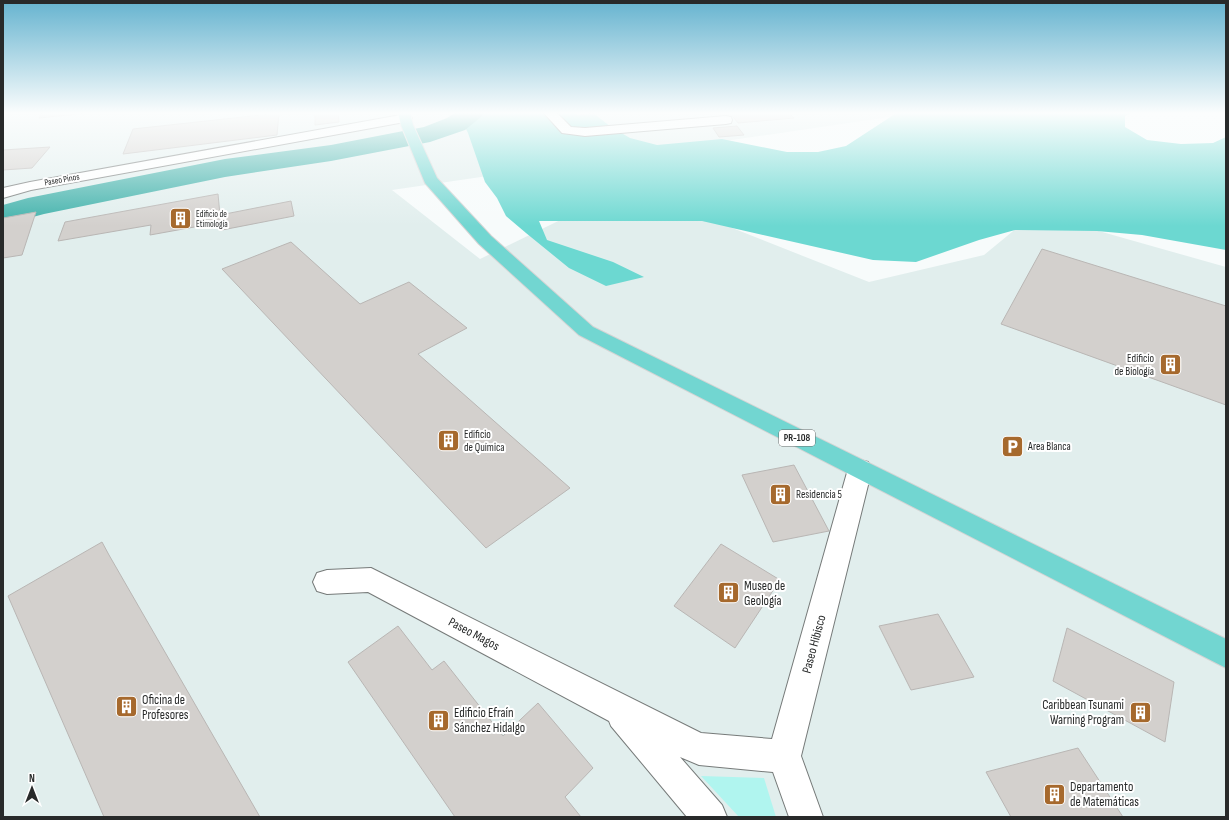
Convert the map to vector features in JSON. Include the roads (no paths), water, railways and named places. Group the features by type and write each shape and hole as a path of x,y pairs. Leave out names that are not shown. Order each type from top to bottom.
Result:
{"main road":[{"name":"PR-108","path":"418,150 430,180 485,240 586,331 1226,654"}],"street":[{"name":"Paseo Pinos","path":"3,193 30,186 227,150"},
{"name":"Paseo Hibisco","path":"784,756 860,469"},
{"name":"Paseo Magos","path":"327,582 372,580 616,708 699,749 784,756"},
{"name":"Paseo Magos","path":"616,708 710,817"},
{"path":"784,756 806,817"}],"waterway":[{"path":"3,215 39,205 225,168 345,150"}],"place":[{"name":"Edificio de Etimología","path":"180,219"},
{"name":"Edificio de Biología","path":"1170,364"},
{"name":"Edificio de Química","path":"449,440"},
{"name":"Area Blanca","path":"1013,446"},
{"name":"Residencia 5","path":"780,494"},
{"name":"Museo de Geología","path":"728,593"},
{"name":"Oficina de Profesores","path":"127,707"},
{"name":"Caribbean Tsunami Warning Program","path":"1140,712"},
{"name":"Edificio Efraín Sánchez Hidalgo","path":"439,720"},
{"name":"Departamento de Matemáticas","path":"1054,794"}]}
